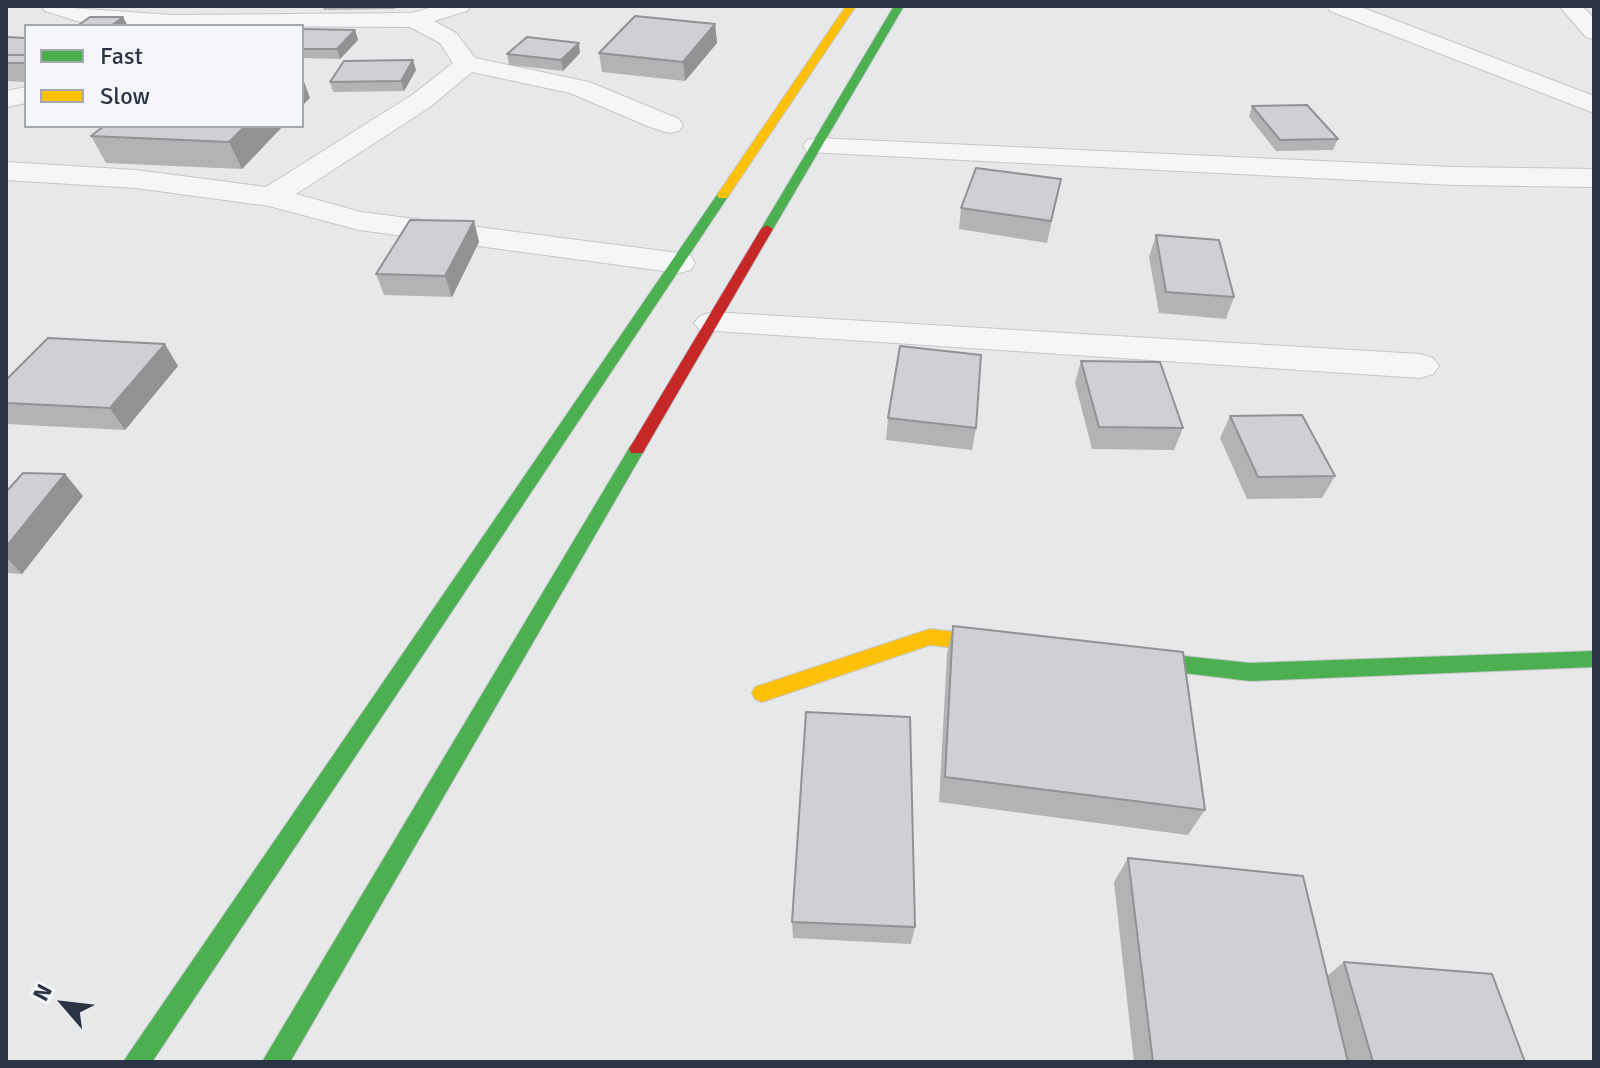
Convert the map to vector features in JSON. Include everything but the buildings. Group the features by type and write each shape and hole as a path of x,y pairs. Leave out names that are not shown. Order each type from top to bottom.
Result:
{"main road":[{"path":"136,1062 851,6"},
{"path":"275,1062 899,6"},
{"path":"762,693 930,637 1022,647"},
{"path":"1114,656 1250,672 1594,659"}],"street":[{"path":"53,6 90,18 169,24 414,20 459,6"},
{"path":"1338,6 1594,105"},
{"path":"1570,6 1594,32"},
{"path":"414,20 448,38 467,64 592,91 613,99 643,118 669,125"},
{"path":"271,197 421,101 467,64"},
{"path":"817,146 1453,176 1594,178"},
{"path":"6,171 136,179 271,197 359,221 679,263"},
{"path":"712,323 1420,366"}],"traffic: fast":[{"path":"767,229 899,6"},
{"path":"136,1062 723,195"},
{"path":"275,1062 637,449"},
{"path":"1126,658 1250,672 1594,659"}],"traffic: slow":[{"path":"723,195 851,6"},
{"path":"762,693 930,637 1009,646"}],"traffic: jam":[{"path":"637,449 767,229"}]}
